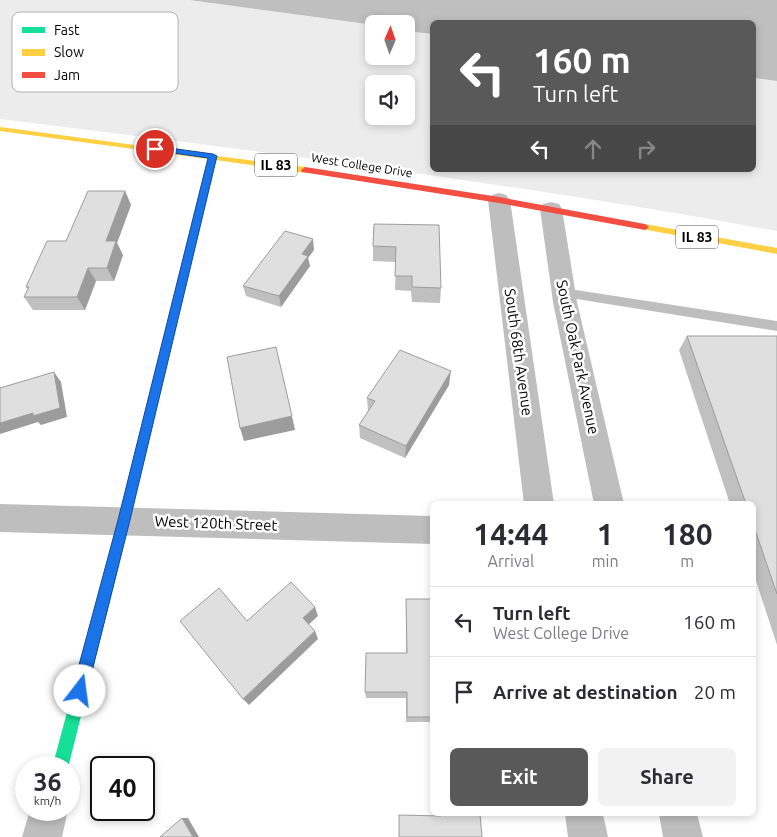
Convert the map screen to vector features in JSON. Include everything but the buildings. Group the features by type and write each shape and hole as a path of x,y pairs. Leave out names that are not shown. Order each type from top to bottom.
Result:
{"main road":[{"name":"West College Drive","path":"0,129 213,156 499,200 777,251"},
{"path":"63,756 124,520 213,156"}],"street":[{"name":"South 68th Avenue","path":"499,200 539,501"},
{"name":"South Oak Park Avenue","path":"550,210 563,292 609,501"},
{"name":"West 120th Street","path":"0,518 430,530"},
{"path":"584,816 588,837"},
{"path":"678,816 683,837"},
{"path":"42,837 46,821"}],"lane":[{"path":"563,292 777,326"}],"shaded area":[{"path":"0,0 189,0 365,24 365,65 415,65 415,32 430,34 430,172 756,172 756,78 777,81 777,231 486,183 0,119"},
{"path":"189,0 777,0 777,81 756,78 756,20 430,20 430,34 415,32 415,15 365,15 365,24"}],"traffic: fast":[{"path":"63,756 113,564"}],"traffic: slow":[{"path":"0,129 305,170"},
{"path":"113,564 213,156"},
{"path":"645,227 777,251"}],"traffic: jam":[{"path":"305,170 499,200 645,227"}],"route":[{"path":"80,691 213,156 155,149"}]}
